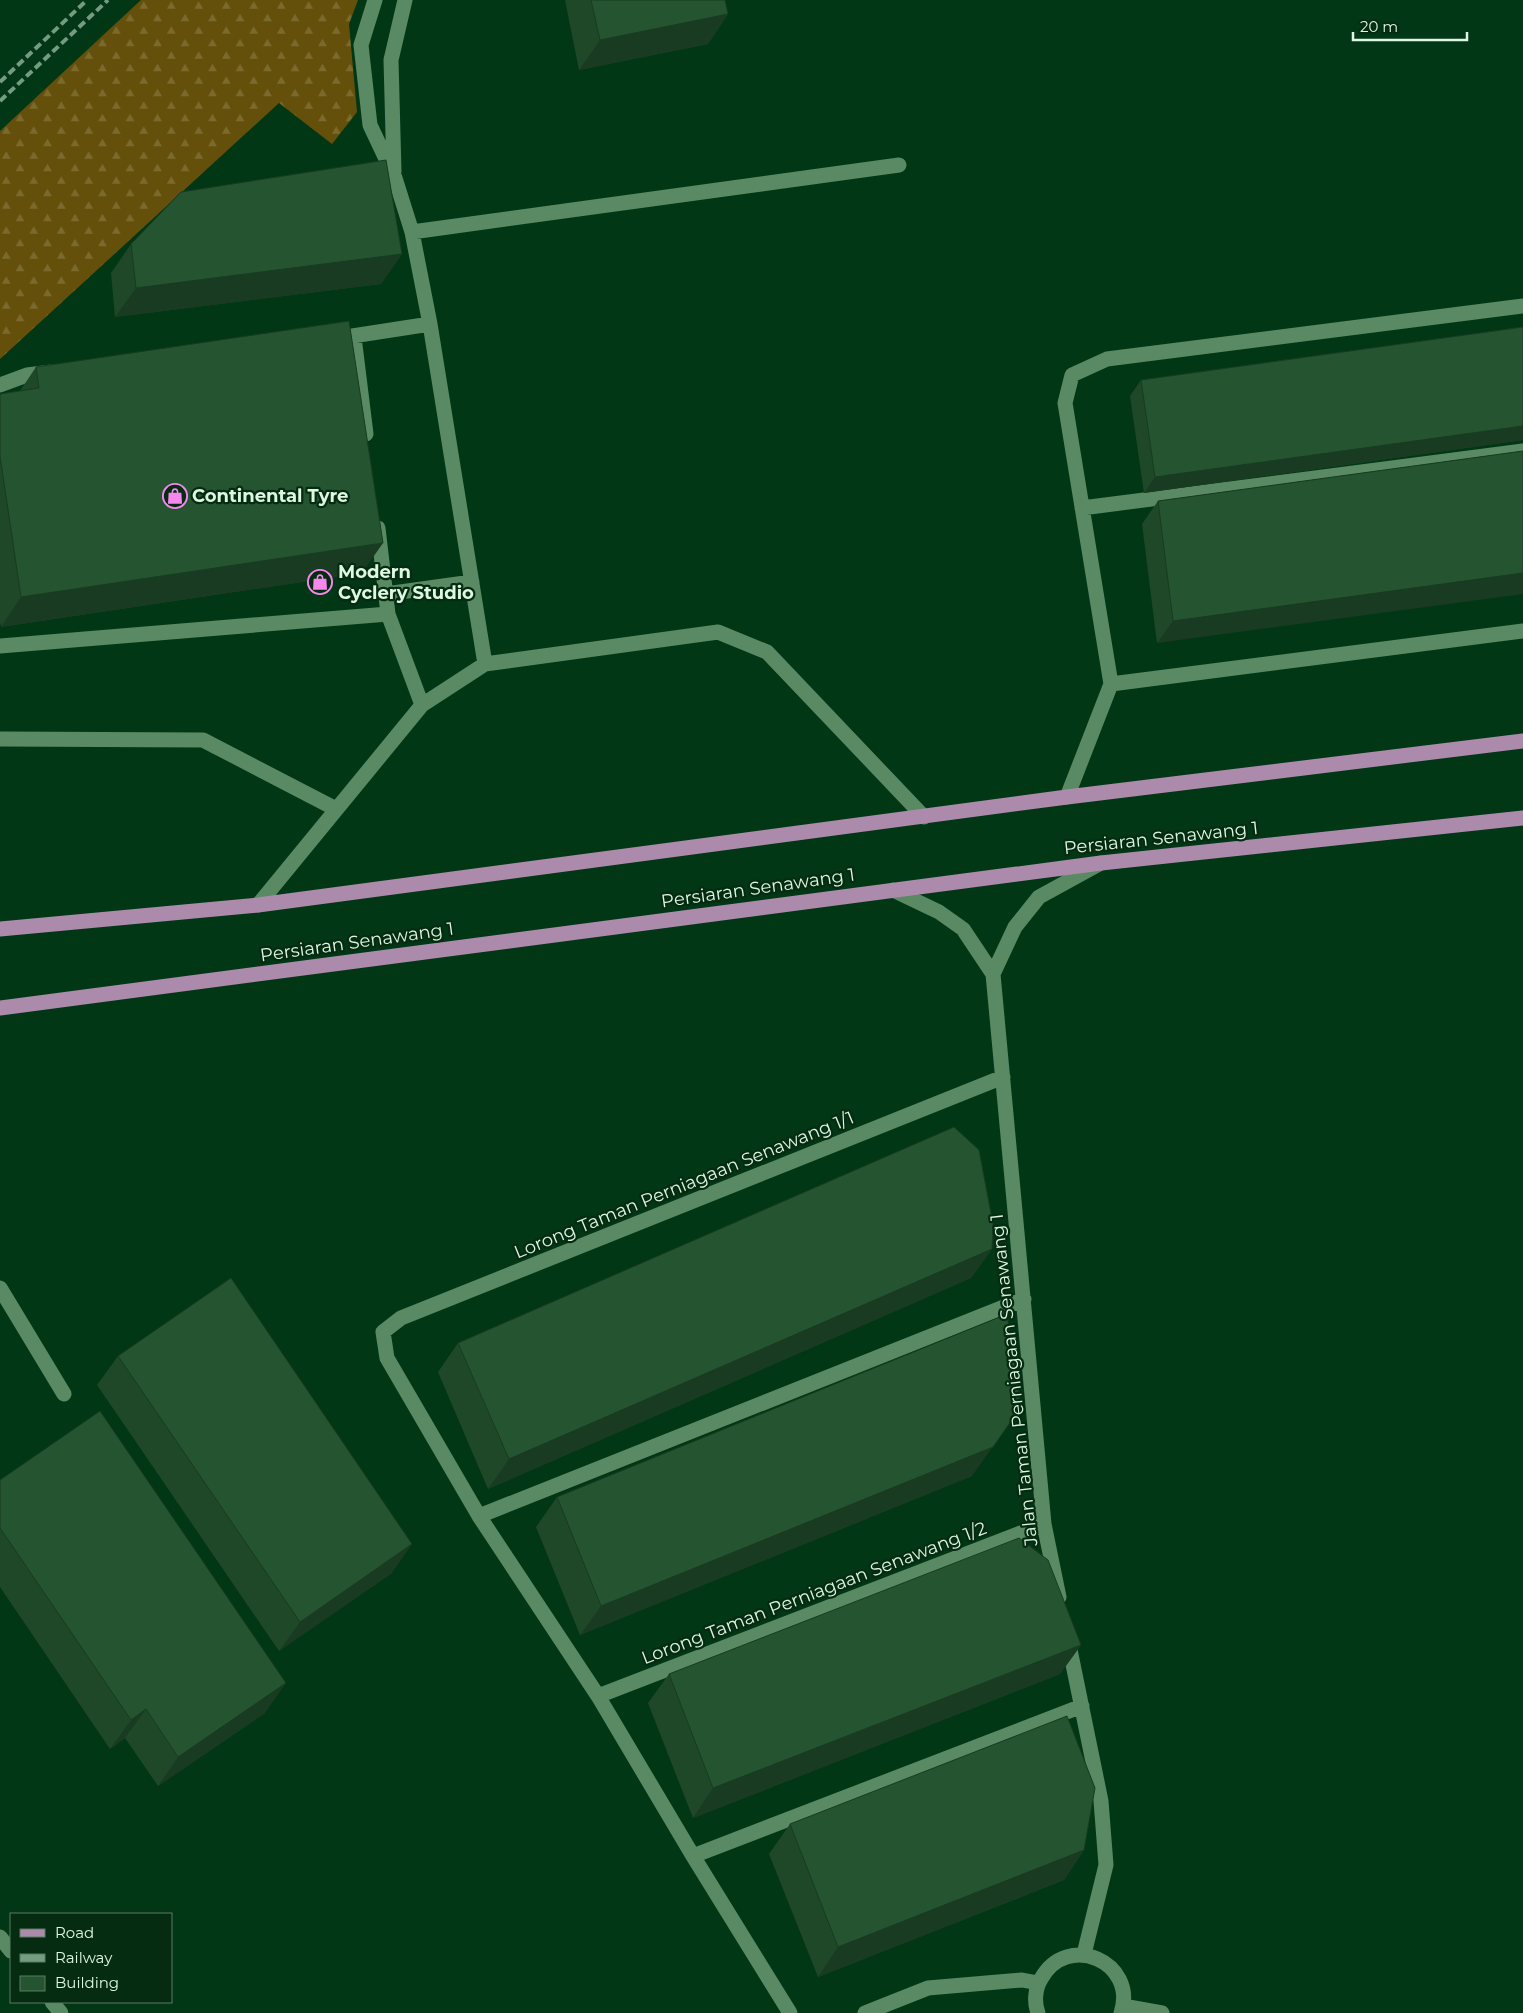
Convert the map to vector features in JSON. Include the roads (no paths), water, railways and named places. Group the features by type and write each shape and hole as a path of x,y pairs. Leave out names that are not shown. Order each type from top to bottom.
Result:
{"main road":[{"path":"0,929 258,905 1067,797 1523,741"},
{"name":"Persiaran Senawang 1","path":"0,1008 1101,863 1523,818"}],"street":[{"path":"375,0 361,45 370,125 394,178 412,232 430,324 485,664"},
{"path":"394,178 391,60 405,0"},
{"path":"412,232 899,165"},
{"path":"1067,797 1111,684 1065,403 1072,376 1107,359 1523,306"},
{"path":"314,341 354,337 430,324"},
{"path":"354,337 367,446"},
{"path":"0,385 27,375 66,370"},
{"path":"1082,508 1523,451"},
{"path":"376,515 388,614 422,705"},
{"path":"386,594 472,582"},
{"path":"0,646 388,614"},
{"path":"1111,684 1523,631"},
{"path":"258,905 422,705 485,664 718,632 767,652 924,817"},
{"path":"0,739 203,740 336,809"},
{"path":"993,974 1015,927 1039,897 1101,863"},
{"path":"893,890 939,912 963,929 993,974"},
{"name":"Jalan Taman Perniagaan Senawang 1","path":"993,974 1044,1524 1062,1610"},
{"name":"Lorong Taman Perniagaan Senawang 1/1","path":"479,1516 387,1358 383,1332 401,1318 1003,1078"},
{"path":"0,1288 64,1394"},
{"path":"790,2013 692,1856 598,1696 479,1516 1024,1299"},
{"name":"Lorong Taman Perniagaan Senawang 1/2","path":"598,1696 1044,1524"},
{"path":"1066,1629 1101,1801 1106,1865 1084,1954"},
{"path":"692,1856 1082,1706"},
{"path":"0,1937 10,1950"},
{"path":"1038,2013 1036,1996 1038,1983 1046,1970 1056,1961 1069,1955 1084,1954 1098,1958 1110,1966 1119,1978 1123,1992 1122,2010 1162,2013"},
{"path":"865,2013 928,1988 1022,1980 1038,1983"}],"railway":[{"path":"0,82 87,0"},
{"path":"0,101 108,0"}],"place":[{"name":"Continental Tyre","path":"175,496"},
{"name":"Modern Cyclery Studio","path":"320,582"}]}
